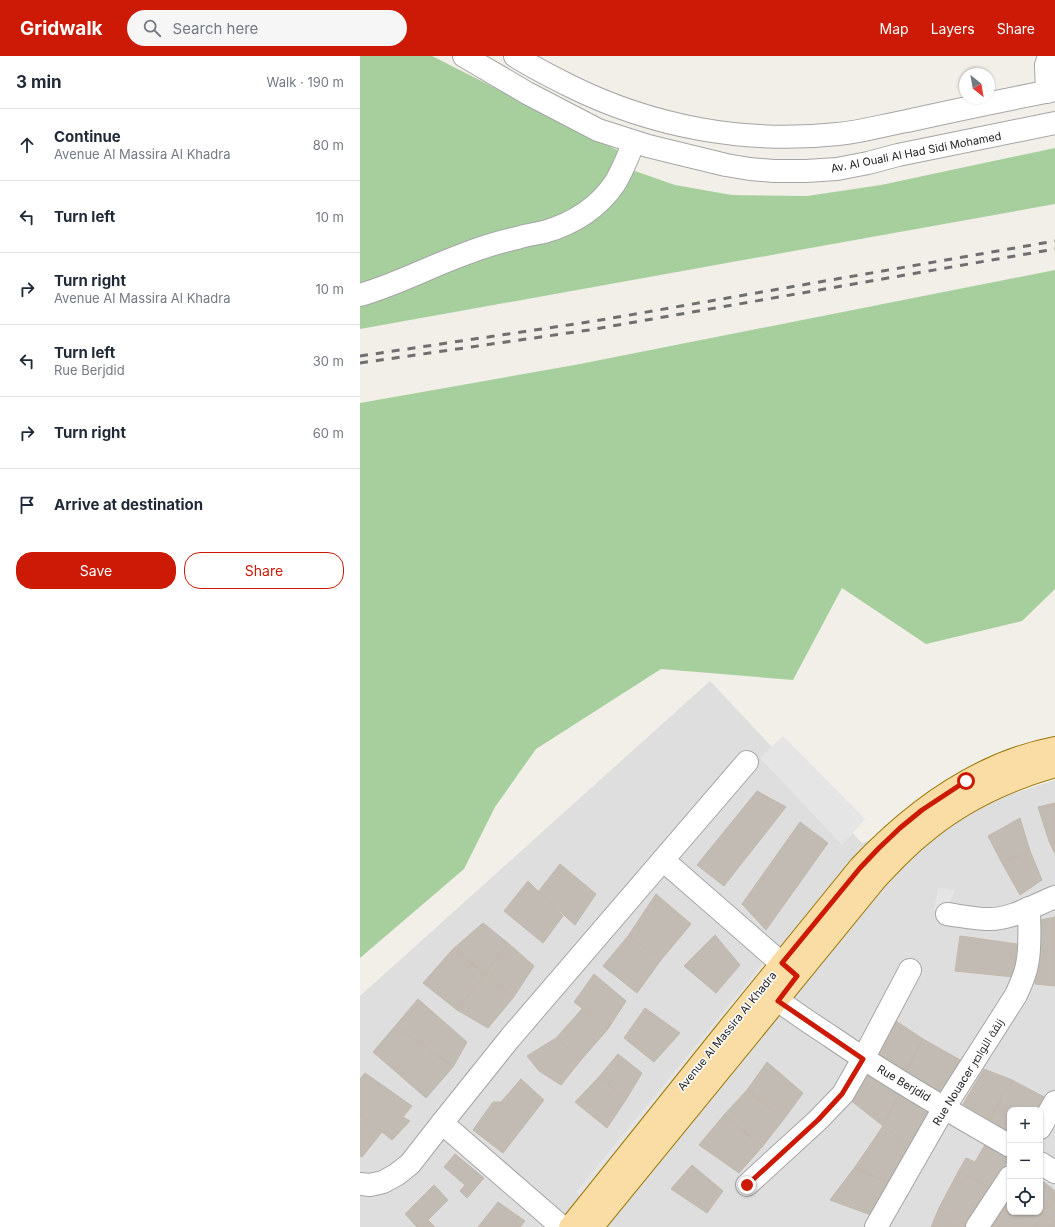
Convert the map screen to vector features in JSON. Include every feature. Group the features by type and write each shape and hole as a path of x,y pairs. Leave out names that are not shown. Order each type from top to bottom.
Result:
{"main road":[{"name":"Avenue Al Massira Al Khadra","path":"790,970 860,868 890,838 922,810 966,781 987,770 1029,754 1055,748"},
{"name":"Avenue Al Massira Al Khadra","path":"570,1227 790,970 900,854 943,818 966,803 1011,781 1055,766"},
{"name":"Avenue Al Massira Al Khadra","path":"592,1227 770,994"}],"street":[{"name":"Av. Al Ouali Al Had Sidi Mohamed","path":"464,56 527,93 598,130 648,146 726,165 774,171 837,169 868,164 898,155 1055,123"},
{"path":"515,56 551,77 585,93 619,108 651,118 685,127 718,133 752,137 782,138 840,134 1051,91 1046,65 1049,56"},
{"path":"360,295 404,280 433,266 492,244 544,232 578,218 592,208 615,183 634,142"},
{"path":"360,1184 370,1185 383,1182 396,1175 410,1164 510,1038 747,762"},
{"path":"663,860 790,970"},
{"path":"947,914 988,919 1005,917 1055,896"},
{"name":"Rue Nouacer زنقة النواصر","path":"876,1227 944,1108 1016,995 1023,980 1027,966 1029,950 1029,908"},
{"path":"747,1185 818,1120 842,1094 863,1059 910,970"},
{"name":"Rue Berjdid","path":"770,994 863,1059 1007,1144"},
{"path":"1043,1123 1055,1102"},
{"path":"442,1123 562,1227"},
{"path":"1043,1165 1055,1172"},
{"path":"977,1227 1009,1179"}],"shaded area":[{"path":"710,681 862,843 1055,780 1055,1227 360,1227 360,996"},
{"path":"783,736 865,819 842,845 760,758"},
{"path":"938,888 955,890 950,901 949,910 934,910"},
{"path":"764,962 770,965 581,1195 576,1192"}],"green space":[{"path":"360,56 432,56 621,152 605,182 570,215 360,288"},
{"path":"1055,148 1055,204 360,329 360,304 474,260 551,239 632,170 675,185 732,195 807,196 881,185"},
{"path":"1055,270 1055,589 1022,621 926,644 842,588 793,680 661,669 536,749 495,807 464,869 360,958 360,403 580,364"}],"building":[{"path":"757,791 786,807 724,886 697,865"},
{"path":"1055,803 1055,839 1049,841 1038,807"},
{"path":"1020,818 1030,851 1002,863 988,836"},
{"path":"800,822 828,843 766,930 742,904"},
{"path":"1055,839 1055,854 1049,841"},
{"path":"1030,851 1042,880 1020,895 1002,863"},
{"path":"560,864 596,894 575,925 538,892"},
{"path":"528,881 563,916 543,943 504,911"},
{"path":"656,894 691,924 661,960 628,936"},
{"path":"1055,917 1055,986 1035,984 1038,968 1033,961 1040,939 1041,920"},
{"path":"483,923 508,943 485,974 453,949"},
{"path":"715,935 740,965 716,993 684,966"},
{"path":"628,936 661,960 637,993 603,966"},
{"path":"960,936 1017,944 1014,977 955,971"},
{"path":"508,943 534,966 513,998 485,974"},
{"path":"453,949 485,974 457,1010 423,983"},
{"path":"485,974 513,998 488,1028 457,1010"},
{"path":"594,974 626,1001 608,1029 574,1002"},
{"path":"418,999 467,1042 453,1067 396,1025"},
{"path":"645,1008 680,1033 654,1062 624,1038"},
{"path":"582,1009 608,1029 581,1060 556,1038"},
{"path":"896,1021 923,1039 905,1074 877,1057"},
{"path":"396,1025 453,1067 426,1098 373,1052"},
{"path":"556,1038 581,1060 561,1085 539,1071 527,1056"},
{"path":"923,1039 962,1061 942,1094 905,1074"},
{"path":"618,1054 642,1073 627,1098 598,1078"},
{"path":"767,1062 803,1093 784,1119 747,1090"},
{"path":"984,1069 1012,1080 990,1120 963,1104"},
{"path":"867,1072 900,1093 883,1126 849,1099"},
{"path":"365,1073 412,1106 403,1117 410,1121 392,1140 360,1114 360,1079"},
{"path":"598,1078 627,1098 607,1128 575,1102"},
{"path":"521,1079 544,1100 503,1153 473,1130 493,1102 501,1102"},
{"path":"1012,1080 1046,1098 1042,1107 1007,1107 1007,1131 990,1120"},
{"path":"747,1090 784,1119 762,1147 724,1115"},
{"path":"900,1093 933,1111 912,1147 883,1126"},
{"path":"360,1114 382,1132 362,1157 360,1156"},
{"path":"724,1115 762,1147 739,1173 699,1145"},
{"path":"883,1126 912,1147 888,1183 855,1167"},
{"path":"986,1143 1007,1155 1007,1162 991,1188 958,1172 966,1158 975,1162"},
{"path":"455,1154 484,1178 467,1198 460,1191 465,1185 444,1167"},
{"path":"692,1165 723,1191 707,1213 671,1189"},
{"path":"855,1167 888,1183 871,1215 830,1200"},
{"path":"958,1172 991,1188 971,1227 939,1208"},
{"path":"1043,1181 1055,1191 1055,1196 1044,1216 1042,1215"},
{"path":"434,1185 448,1200 428,1220 435,1227 417,1227 405,1214"},
{"path":"1055,1196 1055,1222 1044,1216"},
{"path":"498,1202 525,1221 520,1227 478,1227"},
{"path":"1007,1203 1007,1215 1044,1216 1035,1227 992,1227"},
{"path":"939,1208 971,1227 931,1227"},
{"path":"1044,1216 1055,1222 1055,1227 1035,1227"}],"railway":[{"path":"360,356 595,321 1055,241"},
{"path":"360,363 589,330 1055,249"}],"route":[{"path":"747,1185 818,1120 842,1094 863,1059 778,1001 797,976 782,963 860,868 879,848 922,810 966,781"}]}
